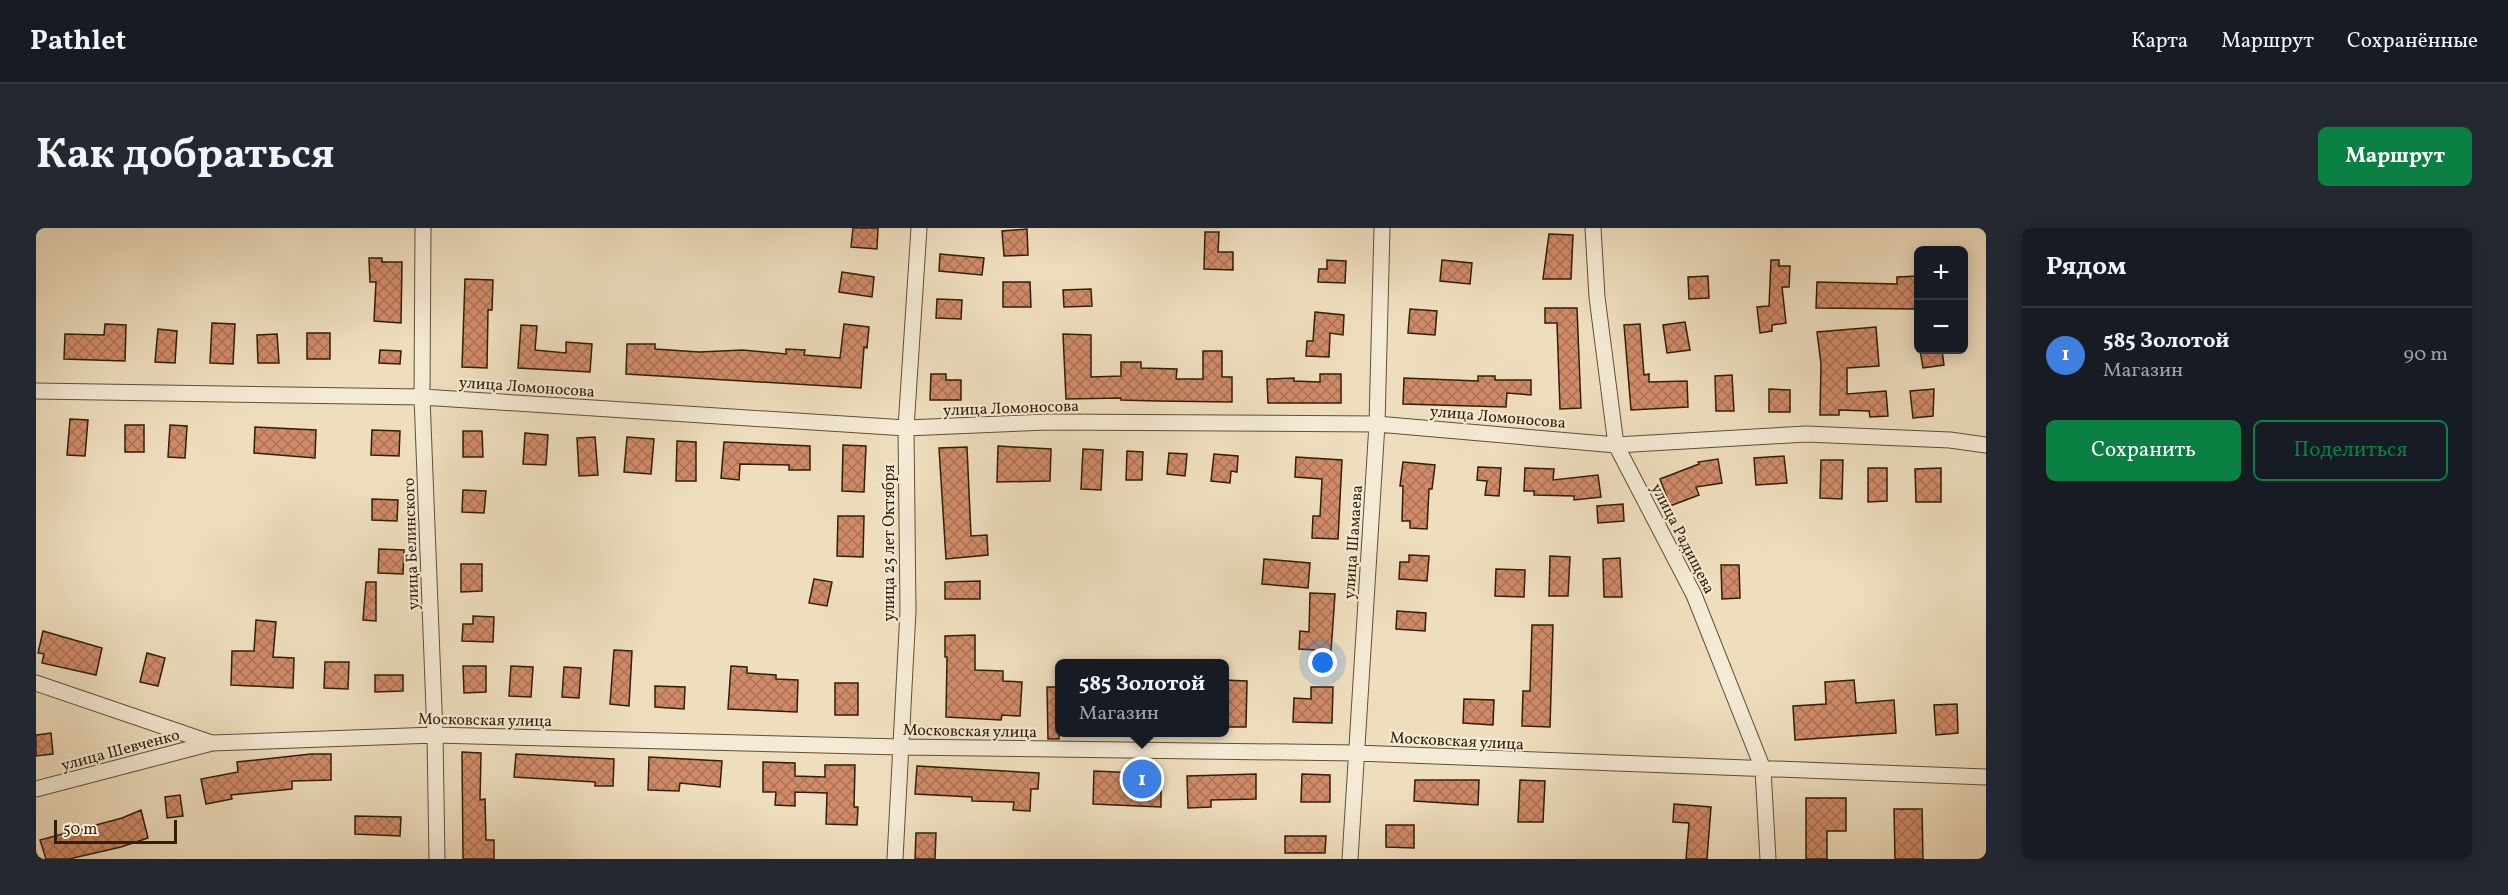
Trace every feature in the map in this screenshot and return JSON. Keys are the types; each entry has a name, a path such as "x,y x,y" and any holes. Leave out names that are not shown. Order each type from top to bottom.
{"street":[{"name":"улица Белинского","path":"423,228 422,397 435,735 437,859"},
{"name":"улица 25 лет Октября","path":"896,859 908,611 906,428 919,228"},
{"name":"улица Шамаева","path":"1350,859 1377,424 1382,228"},
{"name":"улица Радищева","path":"1593,228 1597,297 1616,445 1694,595 1763,770 1768,859"},
{"name":"улица Ломоносова","path":"36,391 422,397 906,428 1048,422 1377,424 1616,445 1806,434 1950,440 1986,445"},
{"name":"Московская улица","path":"36,683 212,743 435,735 901,747 1356,753 1986,777"},
{"name":"улица Шевченко","path":"36,789 212,743"}],"building":[{"path":"853,228 878,228 877,249 851,247"},
{"path":"1027,229 1028,255 1004,256 1002,231"},
{"path":"1205,232 1219,232 1218,252 1233,252 1233,270 1204,269"},
{"path":"1549,234 1573,235 1571,279 1543,279"},
{"path":"940,254 984,258 982,275 939,271"},
{"path":"369,258 382,258 382,262 402,262 401,323 374,321 376,282 370,282"},
{"path":"1327,260 1346,261 1345,283 1318,282 1319,269 1327,269"},
{"path":"1442,260 1472,263 1470,284 1440,281"},
{"path":"1771,260 1779,260 1779,266 1790,266 1789,287 1782,287 1786,323 1772,325 1772,331 1760,333 1757,307 1769,306"},
{"path":"842,272 874,277 872,297 839,292"},
{"path":"1708,276 1709,298 1689,299 1688,277"},
{"path":"1914,276 1914,309 1816,308 1817,282 1897,284 1897,277"},
{"path":"465,279 493,280 492,310 488,310 487,368 462,367"},
{"path":"1003,282 1030,282 1031,307 1003,307"},
{"path":"1091,289 1092,306 1064,307 1063,290"},
{"path":"937,299 962,300 961,319 936,318"},
{"path":"1545,308 1577,308 1581,408 1560,409 1557,323 1545,323"},
{"path":"1410,309 1437,311 1435,335 1408,333"},
{"path":"1315,312 1344,315 1343,335 1330,333 1329,357 1306,356 1307,341 1313,341"},
{"path":"1685,322 1690,350 1667,353 1663,325"},
{"path":"212,323 235,324 233,364 210,363"},
{"path":"105,324 126,325 125,361 64,359 65,334 104,335"},
{"path":"844,324 869,327 867,348 864,347 861,388 626,374 627,344 655,344 655,349 699,352 743,350 786,354 786,349 805,350 804,355 840,358"},
{"path":"1640,324 1644,375 1649,374 1649,382 1687,381 1688,407 1631,410 1624,325"},
{"path":"521,325 537,326 535,350 566,353 566,342 592,344 590,372 518,368"},
{"path":"1876,327 1879,366 1847,368 1847,394 1886,391 1888,416 1870,417 1869,411 1839,410 1839,415 1820,415 1821,364 1817,332"},
{"path":"158,329 177,331 175,363 155,362"},
{"path":"307,333 330,333 330,359 307,359"},
{"path":"277,334 279,363 258,363 257,335"},
{"path":"1063,334 1091,335 1091,377 1121,376 1121,362 1141,362 1141,368 1177,369 1176,379 1203,379 1203,351 1222,351 1222,377 1232,377 1232,402 1121,400 1121,398 1066,399"},
{"path":"380,350 401,351 400,364 379,363"},
{"path":"1921,354 1943,354 1944,365 1923,368"},
{"path":"931,374 946,374 946,380 961,380 961,400 930,400"},
{"path":"1320,374 1341,374 1341,403 1268,403 1267,379 1294,378 1294,381 1320,382"},
{"path":"1732,375 1734,411 1716,411 1715,376"},
{"path":"1478,376 1495,376 1495,380 1531,380 1531,395 1507,393 1506,407 1403,404 1404,378 1478,381"},
{"path":"1769,389 1790,390 1790,412 1769,412"},
{"path":"1934,389 1933,416 1913,418 1910,391"},
{"path":"70,419 88,420 85,456 67,455"},
{"path":"125,425 144,425 144,452 125,452"},
{"path":"170,425 187,426 185,458 168,457"},
{"path":"255,427 316,430 315,458 254,453"},
{"path":"372,430 400,431 399,456 371,455"},
{"path":"463,431 482,431 483,457 463,457"},
{"path":"525,433 548,435 546,465 523,464"},
{"path":"595,437 598,475 579,476 577,438"},
{"path":"627,437 654,439 651,474 624,472"},
{"path":"677,441 696,442 696,481 676,481"},
{"path":"724,442 810,446 810,470 789,470 789,465 740,464 739,480 721,478"},
{"path":"843,445 866,446 864,492 842,491"},
{"path":"998,446 1051,449 1050,481 997,482"},
{"path":"967,447 971,536 987,535 988,555 946,559 939,448"},
{"path":"1083,449 1103,450 1101,490 1081,489"},
{"path":"1127,451 1143,452 1142,480 1126,480"},
{"path":"1169,453 1187,454 1185,476 1167,474"},
{"path":"1214,454 1238,456 1237,472 1231,471 1230,483 1211,481"},
{"path":"1784,456 1787,483 1756,485 1754,458"},
{"path":"1296,457 1342,460 1338,539 1312,538 1313,516 1320,516 1322,479 1295,477"},
{"path":"1718,459 1722,483 1696,487 1699,495 1670,506 1660,479 1699,464 1698,462"},
{"path":"1821,460 1843,460 1842,499 1820,498"},
{"path":"1403,462 1435,465 1432,489 1429,489 1427,529 1410,528 1410,521 1402,521 1403,486 1400,486"},
{"path":"1478,467 1501,468 1499,496 1485,495 1487,481 1477,480"},
{"path":"1525,468 1554,469 1553,480 1598,475 1601,497 1574,500 1574,496 1534,495 1534,491 1524,491"},
{"path":"1868,468 1887,468 1887,501 1868,502"},
{"path":"1941,468 1941,502 1916,502 1915,469"},
{"path":"463,490 486,491 484,513 462,512"},
{"path":"372,499 398,500 397,521 372,520"},
{"path":"1623,504 1624,521 1598,523 1597,506"},
{"path":"838,516 864,516 863,557 837,556"},
{"path":"379,549 404,550 403,574 378,573"},
{"path":"1409,555 1429,556 1427,581 1399,579 1400,562 1409,562"},
{"path":"1550,556 1570,557 1568,596 1549,596"},
{"path":"1620,558 1622,597 1604,597 1603,559"},
{"path":"1264,559 1310,563 1308,588 1262,584"},
{"path":"461,564 482,564 482,591 461,592"},
{"path":"1721,565 1739,565 1740,598 1722,599"},
{"path":"1496,569 1525,570 1524,597 1495,596"},
{"path":"814,579 832,582 827,606 809,603"},
{"path":"980,581 980,599 945,599 945,582"},
{"path":"366,582 376,582 376,621 363,620"},
{"path":"1310,593 1335,594 1331,651 1299,649 1300,631 1309,632"},
{"path":"1397,611 1426,613 1425,631 1396,629"},
{"path":"473,616 494,617 493,642 462,641 463,624 473,624"},
{"path":"256,620 276,622 273,657 294,658 293,688 231,685 232,651 254,651"},
{"path":"1532,625 1553,625 1550,727 1522,726 1523,691 1530,691"},
{"path":"43,631 102,648 96,675 42,663 44,654 38,653"},
{"path":"975,635 975,670 1003,671 1003,681 1022,682 1020,716 1002,715 1001,720 946,717 945,636"},
{"path":"614,650 632,651 629,706 610,704"},
{"path":"147,653 165,658 158,686 140,682"},
{"path":"325,662 349,662 348,689 324,688"},
{"path":"463,666 486,666 486,692 464,693"},
{"path":"511,666 533,667 531,697 509,696"},
{"path":"731,666 747,667 747,673 776,675 776,679 798,680 797,712 728,709"},
{"path":"564,667 581,668 579,698 562,697"},
{"path":"375,675 403,675 403,691 375,692"},
{"path":"1229,680 1247,681 1246,727 1229,727"},
{"path":"1854,680 1856,703 1894,700 1896,733 1795,740 1793,706 1826,704 1825,682"},
{"path":"835,683 858,683 858,715 835,715"},
{"path":"655,686 685,687 684,709 655,707"},
{"path":"1047,687 1055,687 1055,737 1059,739 1048,739"},
{"path":"1311,687 1333,687 1332,723 1293,722 1294,698 1311,699"},
{"path":"1464,699 1494,700 1493,725 1463,723"},
{"path":"1957,704 1958,733 1936,735 1934,705"},
{"path":"51,733 53,754 36,756 36,735"},
{"path":"462,752 481,753 480,800 485,799 486,840 494,840 494,859 463,859"},
{"path":"331,754 331,780 292,781 292,789 231,795 232,799 206,804 201,779 238,772 237,762"},
{"path":"516,754 614,759 613,786 595,786 595,782 514,777"},
{"path":"649,757 722,761 720,787 680,783 679,791 648,790"},
{"path":"763,762 795,763 795,776 825,777 825,765 855,765 854,807 858,807 857,825 826,824 827,793 795,792 795,806 775,805 776,792 763,792"},
{"path":"917,766 1039,773 1038,789 1031,789 1030,811 1013,810 1014,802 972,801 972,797 915,794"},
{"path":"1094,771 1161,774 1161,807 1093,804"},
{"path":"1256,774 1256,799 1211,800 1211,807 1188,808 1187,776"},
{"path":"1302,774 1330,775 1330,802 1301,802"},
{"path":"1415,780 1479,780 1478,805 1414,801"},
{"path":"1520,780 1545,781 1543,822 1518,822"},
{"path":"180,795 183,816 167,818 165,797"},
{"path":"1806,798 1846,798 1846,831 1827,831 1827,859 1806,859"},
{"path":"1674,804 1711,807 1707,859 1686,859 1689,823 1673,822"},
{"path":"1894,809 1922,809 1923,859 1895,859"},
{"path":"141,810 148,838 69,859 46,859 40,840 122,818"},
{"path":"355,816 401,817 400,836 355,834"},
{"path":"1386,825 1414,825 1414,848 1386,847"},
{"path":"916,833 936,833 935,859 915,859"},
{"path":"1285,836 1326,836 1325,853 1285,853"}],"place":[{"name":"585 Золотой","path":"1142,779"}]}
